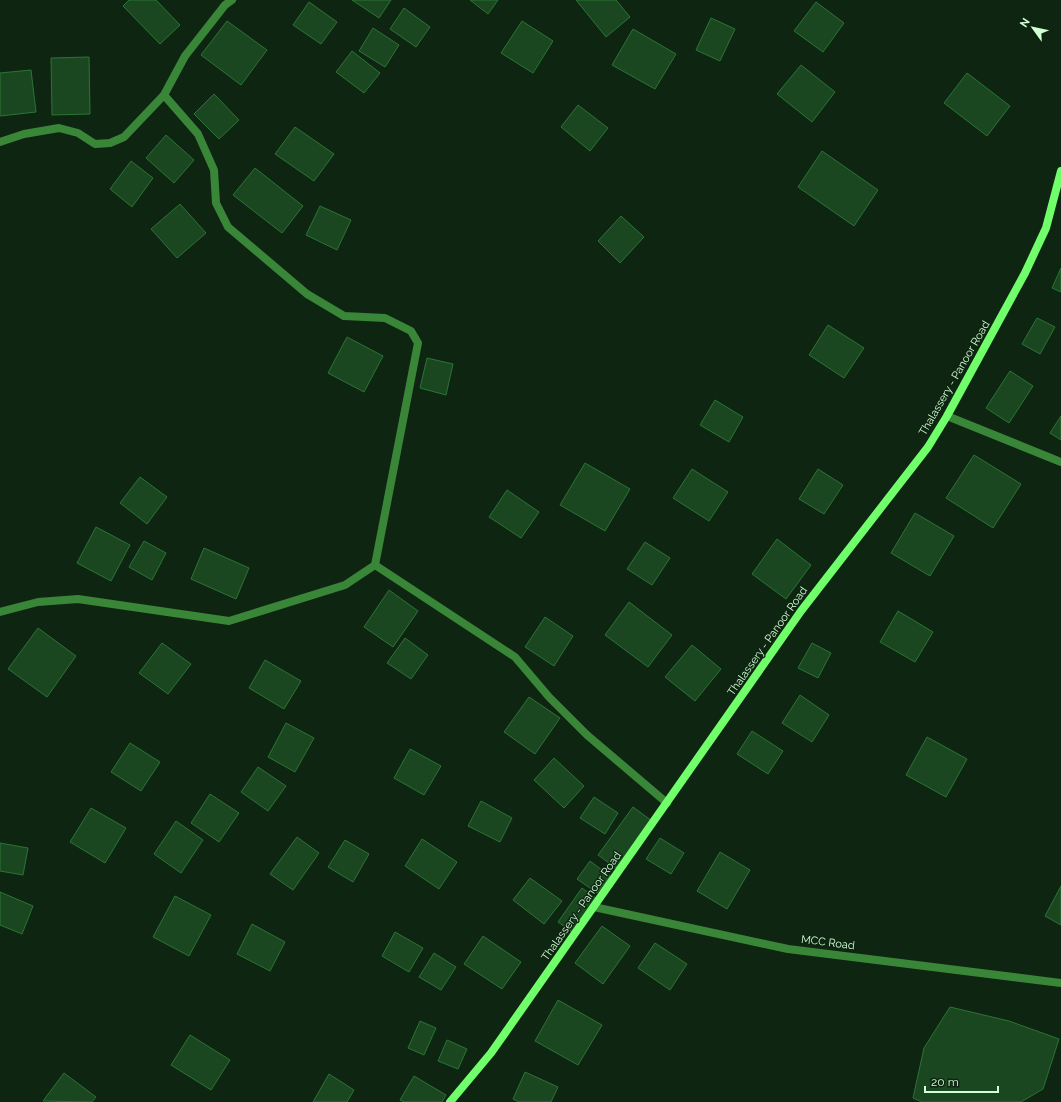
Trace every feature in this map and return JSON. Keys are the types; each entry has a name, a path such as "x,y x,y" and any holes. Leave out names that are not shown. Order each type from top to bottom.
{"main road":[{"name":"Thalassery - Panoor Road","path":"450,1102 491,1053 801,611 928,446 947,416 1025,273 1046,228 1061,171"}],"street":[{"path":"0,142 24,134 59,128 78,132 95,144 110,143 124,136 164,95 185,56 225,5 232,0"},
{"path":"0,612 38,602 78,599 229,621 345,585 375,565 418,344 411,331 385,318 344,316 307,294 228,227 216,203 214,170 198,134 164,95"},
{"path":"947,416 1061,462"},
{"path":"375,565 515,657 550,697 587,735 667,802"},
{"name":"MCC Road","path":"594,907 788,948 1061,983"}],"building":[{"path":"129,0 156,0 180,25 160,44 123,6"},
{"path":"352,0 391,0 379,18"},
{"path":"470,0 498,0 488,14"},
{"path":"576,0 616,0 630,17 606,37"},
{"path":"309,2 337,22 321,44 293,25"},
{"path":"816,2 844,23 823,52 794,31"},
{"path":"404,8 430,27 416,47 390,29"},
{"path":"711,18 735,29 720,61 696,50"},
{"path":"227,21 267,50 241,85 201,55"},
{"path":"522,21 553,41 533,73 501,53"},
{"path":"373,28 399,45 385,67 359,51"},
{"path":"633,29 676,54 655,89 612,65"},
{"path":"352,51 380,73 364,93 336,72"},
{"path":"89,57 90,114 52,115 51,58"},
{"path":"801,65 835,92 812,122 777,94"},
{"path":"31,70 36,112 0,116 0,73"},
{"path":"967,73 1010,106 987,136 944,103"},
{"path":"214,94 239,120 219,139 194,114"},
{"path":"578,105 608,128 590,151 561,127"},
{"path":"295,127 334,154 314,181 275,154"},
{"path":"166,135 194,160 174,183 146,158"},
{"path":"822,151 878,190 854,226 798,187"},
{"path":"131,161 153,178 132,207 110,189"},
{"path":"255,168 303,206 282,233 233,195"},
{"path":"180,204 206,233 177,258 151,229"},
{"path":"320,206 351,220 337,250 306,235"},
{"path":"621,216 644,237 620,263 598,241"},
{"path":"1061,268 1061,292 1052,288"},
{"path":"1037,318 1055,327 1040,354 1022,344"},
{"path":"828,325 864,348 844,378 809,355"},
{"path":"347,337 383,356 364,392 328,373"},
{"path":"427,358 453,364 446,395 420,388"},
{"path":"1010,371 1033,386 1009,423 986,408"},
{"path":"715,400 743,417 729,442 700,425"},
{"path":"1061,416 1061,440 1050,433"},
{"path":"974,455 1021,484 993,528 946,498"},
{"path":"585,463 630,489 605,531 560,505"},
{"path":"692,469 728,492 709,521 673,498"},
{"path":"818,469 843,485 824,514 799,499"},
{"path":"140,477 167,497 147,524 120,503"},
{"path":"507,490 539,512 521,538 489,517"},
{"path":"915,513 954,536 930,576 891,553"},
{"path":"96,527 130,545 111,581 77,563"},
{"path":"777,539 811,565 786,599 752,574"},
{"path":"144,541 166,553 152,580 129,567"},
{"path":"645,542 670,558 652,585 627,569"},
{"path":"204,548 249,568 236,599 191,579"},
{"path":"389,590 418,611 393,647 364,627"},
{"path":"629,602 672,635 648,667 605,635"},
{"path":"898,611 933,632 915,662 880,642"},
{"path":"545,617 573,636 554,666 525,647"},
{"path":"38,628 76,656 47,697 8,669"},
{"path":"405,638 428,655 411,679 387,663"},
{"path":"162,643 191,664 168,694 139,673"},
{"path":"812,643 831,653 818,678 798,668"},
{"path":"692,645 721,669 695,701 665,677"},
{"path":"265,660 301,681 284,709 249,688"},
{"path":"800,695 829,715 812,742 782,723"},
{"path":"529,697 560,718 535,754 504,732"},
{"path":"286,723 314,738 295,772 268,757"},
{"path":"752,731 783,751 768,774 737,754"},
{"path":"927,737 967,759 946,797 906,775"},
{"path":"130,743 160,762 141,791 111,772"},
{"path":"410,749 441,766 424,795 394,778"},
{"path":"554,758 584,786 564,808 534,780"},
{"path":"258,767 286,786 268,811 241,792"},
{"path":"210,794 239,813 219,842 191,823"},
{"path":"594,797 618,813 605,834 580,818"},
{"path":"481,801 512,818 500,842 468,826"},
{"path":"633,807 652,821 616,868 598,855"},
{"path":"91,808 126,828 105,863 70,842"},
{"path":"176,821 203,840 181,873 154,854"},
{"path":"297,837 319,853 293,890 270,874"},
{"path":"660,838 684,853 671,874 646,859"},
{"path":"422,839 457,862 439,889 405,866"},
{"path":"345,840 369,854 353,882 328,867"},
{"path":"0,843 28,848 23,875 0,871"},
{"path":"720,852 750,870 727,909 697,891"},
{"path":"590,861 610,876 597,893 577,879"},
{"path":"530,878 562,901 544,924 513,900"},
{"path":"1061,886 1061,925 1045,916"},
{"path":"582,888 597,899 572,932 558,922"},
{"path":"0,892 33,906 22,934 0,925"},
{"path":"175,896 211,915 189,956 153,937"},
{"path":"252,924 285,942 270,971 237,954"},
{"path":"602,926 630,946 603,984 575,963"},
{"path":"395,932 423,948 409,972 382,956"},
{"path":"483,936 521,962 502,989 464,964"},
{"path":"655,943 687,964 670,990 638,968"},
{"path":"434,953 456,967 441,990 419,977"},
{"path":"558,1000 602,1025 578,1065 535,1041"},
{"path":"950,1007 1009,1021 1059,1039 1043,1089 1021,1102 922,1102 913,1098 924,1048"},
{"path":"420,1021 436,1028 424,1055 408,1048"},
{"path":"190,1035 230,1060 211,1090 171,1065"},
{"path":"447,1040 467,1049 458,1069 438,1061"},
{"path":"525,1072 558,1087 551,1102 519,1102 513,1099"},
{"path":"64,1073 96,1097 92,1102 43,1101"},
{"path":"329,1074 354,1090 347,1102 313,1102"},
{"path":"414,1076 446,1095 442,1102 404,1102 400,1100"}]}
